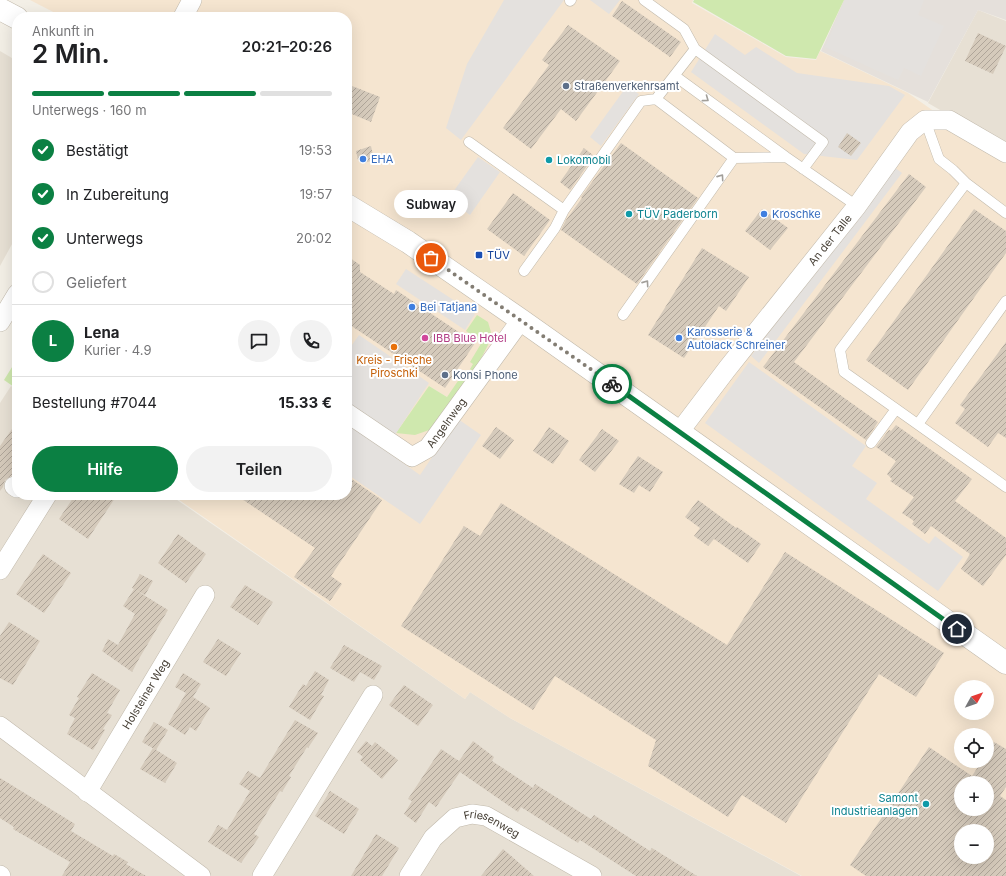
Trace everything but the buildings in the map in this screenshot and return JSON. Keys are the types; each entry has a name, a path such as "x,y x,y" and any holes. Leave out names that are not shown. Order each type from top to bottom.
{"street":[{"path":"186,12 192,0"},
{"path":"0,9 12,15"},
{"path":"926,120 950,120 1006,153"},
{"name":"An der Talle","path":"680,431 727,369 857,206 910,132 926,120"},
{"path":"352,208 408,242 521,320 1006,663"},
{"path":"0,322 12,302"},
{"name":"Angelnweg","path":"352,416 412,457 428,448 521,320"},
{"path":"0,570 27,500"},
{"name":"Holsteiner Weg","path":"87,792 205,596"},
{"path":"262,876 373,695"},
{"path":"0,726 201,876"},
{"name":"Friesenweg","path":"409,876 432,838 455,818 472,814 486,816 592,876"}],"lane":[{"path":"644,0 684,29 695,49 823,142 803,169"},
{"path":"656,99 664,86 675,76 695,49"},
{"path":"675,76 786,157 857,206"},
{"path":"524,271 554,228 564,210 641,101 656,99 734,158 786,157"},
{"path":"926,120 939,159 966,183 1006,213"},
{"path":"469,142 564,210"},
{"path":"623,315 734,158"},
{"path":"966,183 840,350 844,372 1006,487"},
{"path":"918,424 1006,301"},
{"path":"871,443 896,409"}],"shaded area":[{"path":"30,0 693,0 692,3 786,57 816,60 820,51 908,93 1006,162 1006,876 802,876 510,718 470,692 465,699 179,500 352,500 352,12 53,12","holes":["429,386 447,397 415,435"]},
{"path":"504,0 564,0 461,140 446,128 467,64"},
{"path":"590,0 620,0 609,14"},
{"path":"844,0 1006,0 1006,20 978,10 928,102 821,51"},
{"path":"845,0 924,0 918,15 944,26 921,76 904,68 898,80 825,47"},
{"path":"978,10 1006,21 1006,148 928,103"},
{"path":"715,34 745,55 756,47 797,73 889,86 905,95 857,160 804,154 691,72"},
{"path":"0,51 12,58 12,244 0,266"},
{"path":"627,86 639,94 601,146 590,137"},
{"path":"478,157 500,172 470,215 448,199"},
{"path":"894,167 902,173 759,363 751,356"},
{"path":"406,269 475,314 465,330 396,284"},
{"path":"359,335 429,383 385,450 420,475 458,419 481,435 420,524 352,477 352,345"},
{"path":"749,362 866,446 852,466 877,483 866,499 929,544 935,536 963,557 938,591 705,423"},
{"path":"11,386 12,387 12,500 177,500 465,699 470,692 510,718 801,876 0,876 0,403"}],"green space":[{"path":"694,0 844,0 816,59 786,56 693,2"},
{"path":"477,315 488,322 491,332 488,345 474,372 470,369 473,364 470,362 482,342 466,331"},
{"path":"12,367 12,386 4,380"},
{"path":"467,373 471,376 432,429 415,435 396,433 429,386 447,397 460,378 462,379"}],"way so far":[{"path":"431,258 612,384"}],"place":[{"name":"Straßenverkehrsamt","path":"566,86"},
{"name":"EHA","path":"363,159"},
{"name":"Lokomobil","path":"549,160"},
{"name":"TÜV Paderborn","path":"629,214"},
{"name":"Kroschke","path":"764,214"},
{"name":"TÜV","path":"479,255"},
{"name":"Subway","path":"431,258"},
{"name":"Bei Tatjana","path":"412,307"},
{"name":"IBB Blue Hotel","path":"425,338"},
{"name":"Karosserie & Autolack Schreiner","path":"679,338"},
{"name":"Kreis - Frische Piroschki","path":"394,347"},
{"name":"Konsi Phone","path":"445,375"},
{"name":"Samont Industrieanlagen","path":"926,804"}],"route":[{"path":"612,384 957,629"}]}
